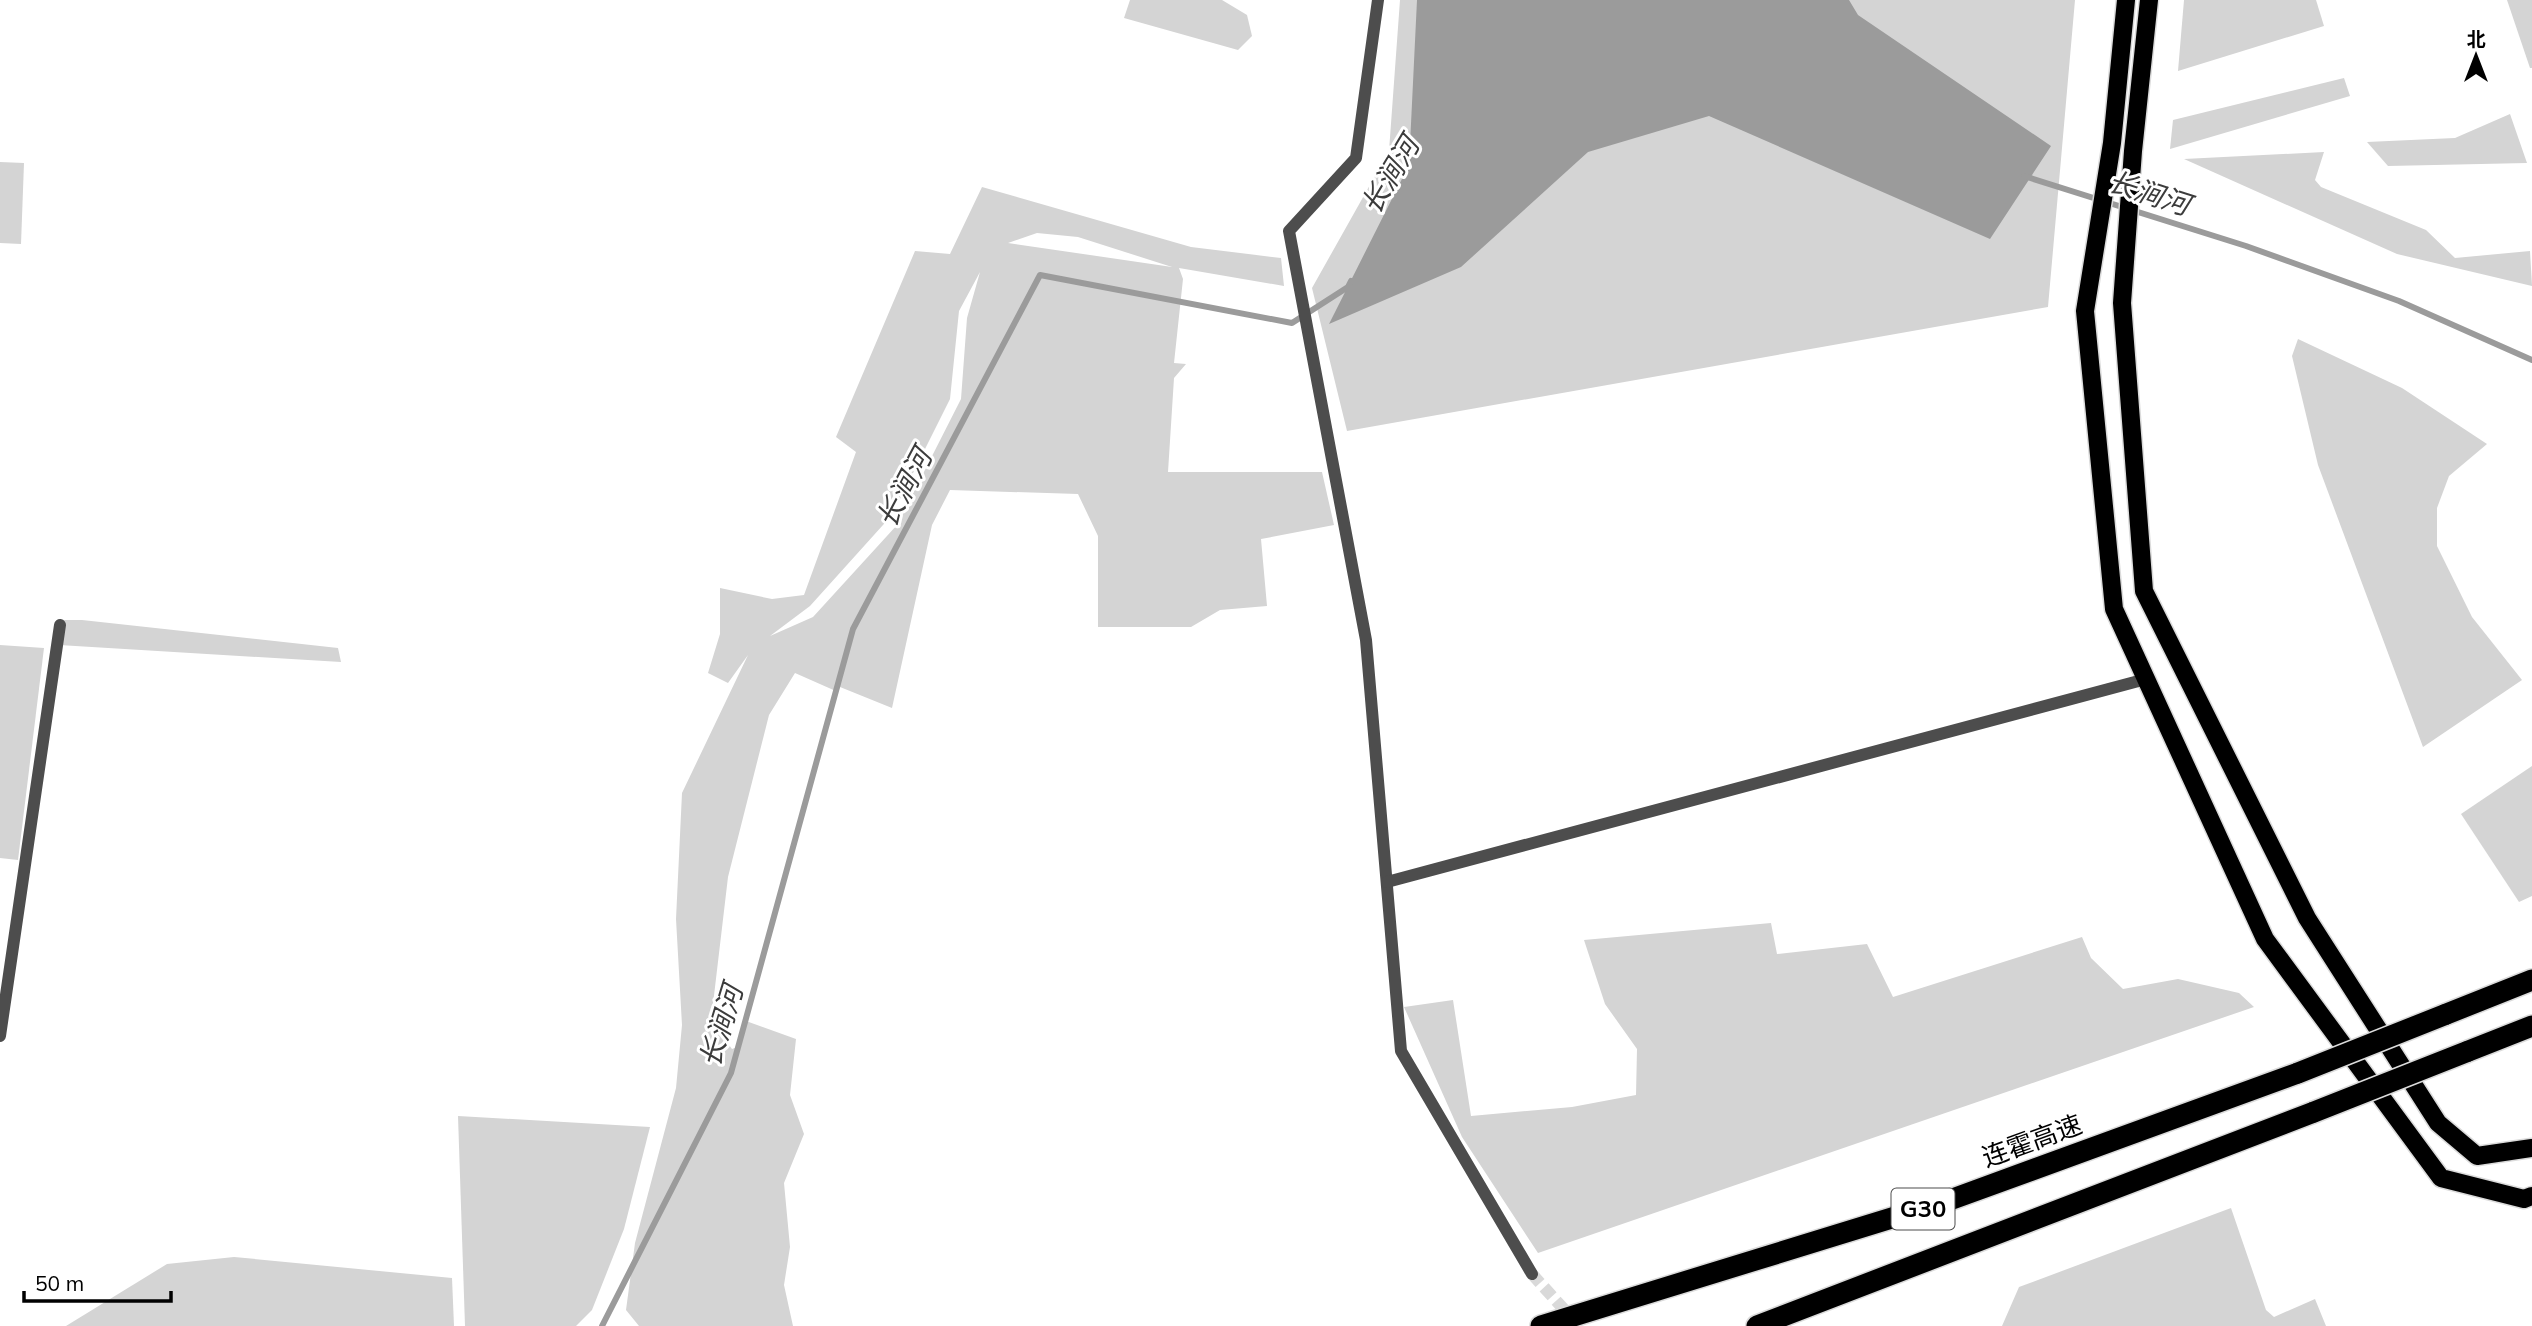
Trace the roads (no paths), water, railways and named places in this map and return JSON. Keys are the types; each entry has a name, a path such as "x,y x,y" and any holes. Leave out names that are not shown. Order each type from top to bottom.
{"highway":[{"name":"连霍高速","path":"1541,1326 1947,1201 2298,1073 2532,980"},
{"name":"G30","path":"1757,1326 2532,1026"}],"main road":[{"path":"2126,0 2112,143 2085,311 2115,609 2265,939 2441,1178 2524,1199 2532,1196"},
{"path":"2149,0 2133,151 2122,303 2144,591 2307,918 2438,1123 2477,1156 2532,1148"}],"street":[{"path":"1378,0 1356,158 1289,231 1366,640 1401,1051 1532,1274"},
{"path":"0,1036 60,625"},
{"path":"1387,882 2146,679"}],"waterway":[{"name":"长涧河","path":"2024,176 2246,246 2399,301 2532,360"},
{"name":"长涧河","path":"602,1326 731,1073 853,629 1040,275 1292,323 1348,287 1351,281"}],"tunnel":[{"path":"1532,1274 1579,1326"}]}
